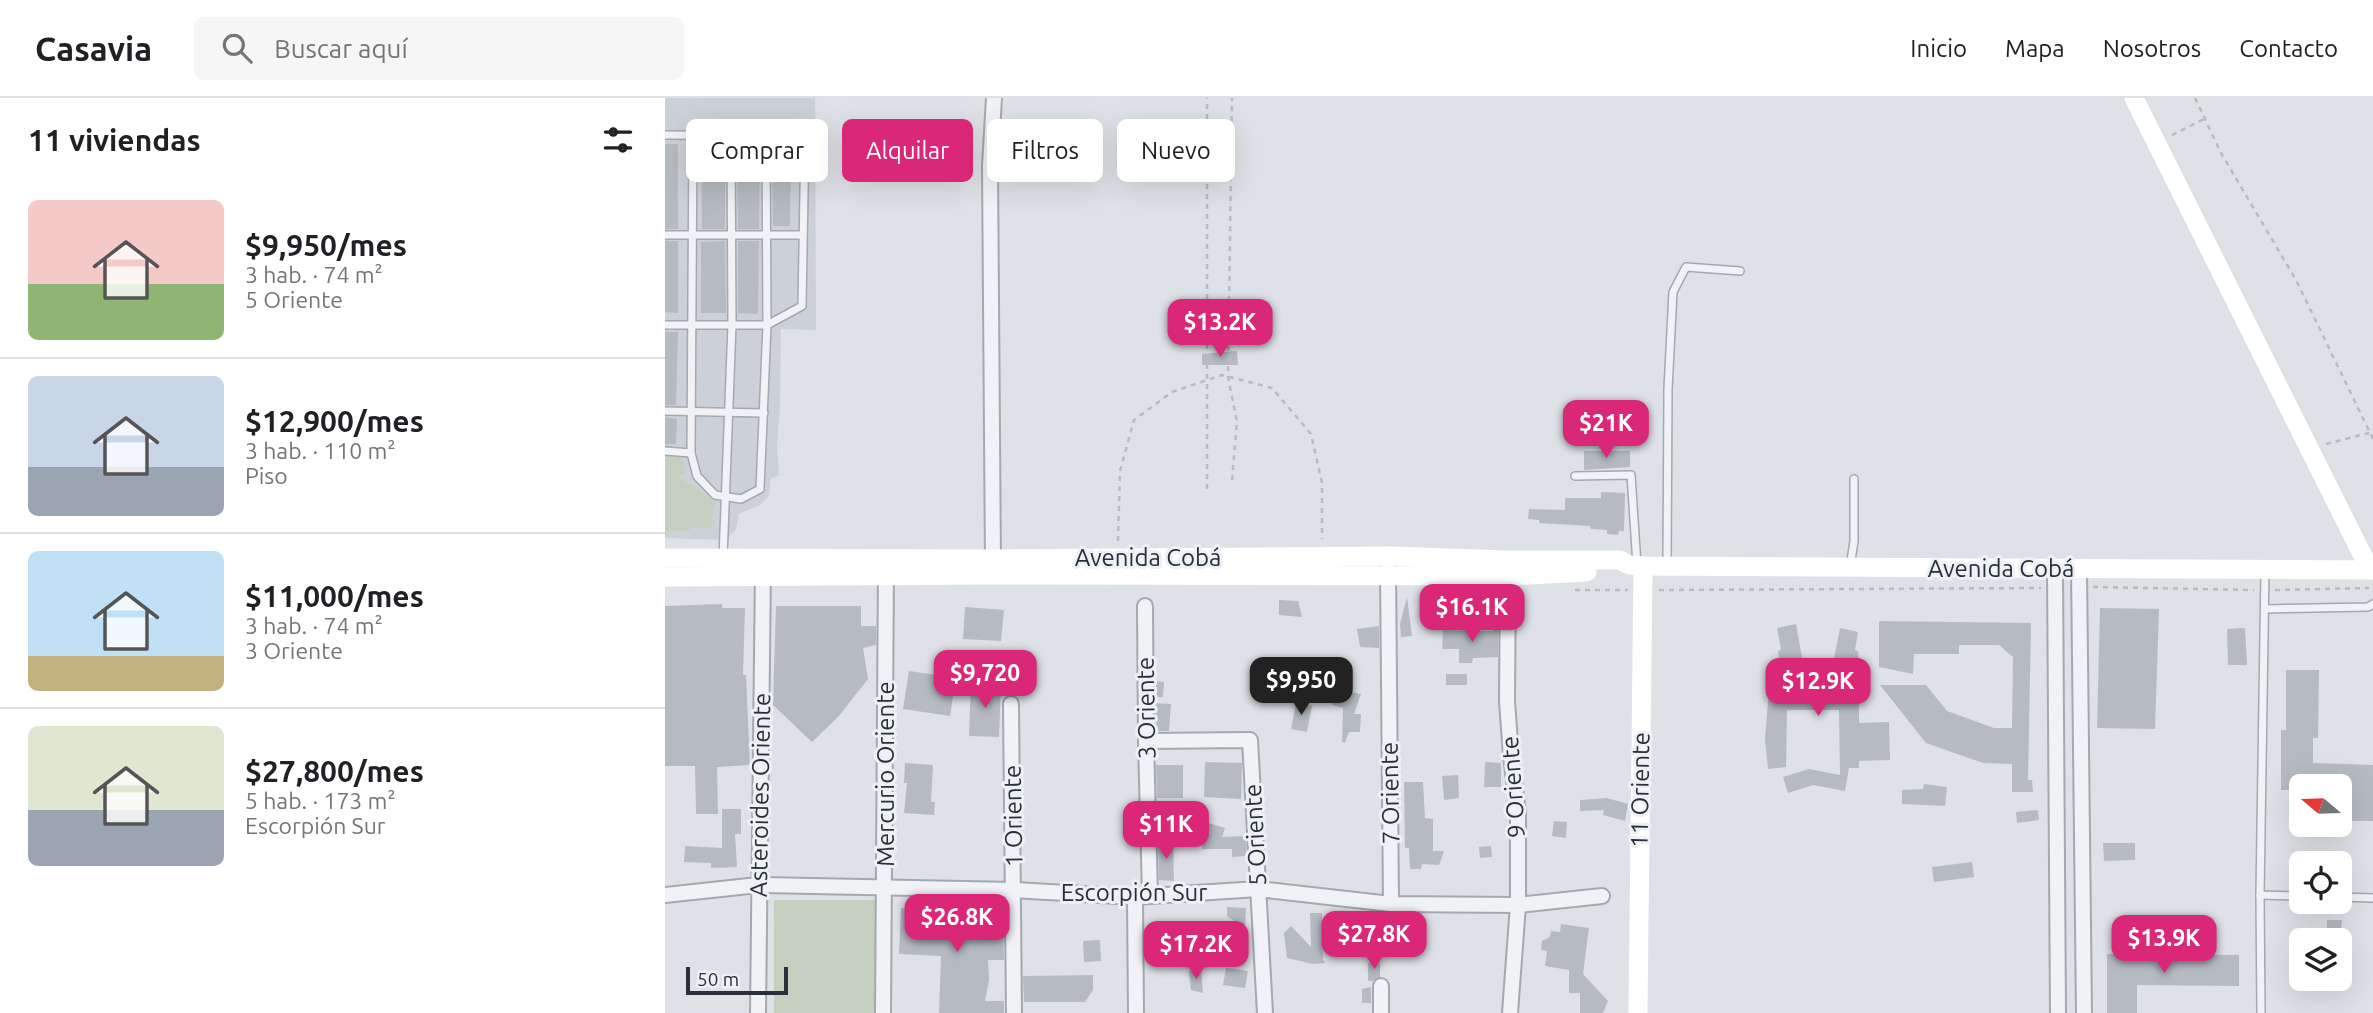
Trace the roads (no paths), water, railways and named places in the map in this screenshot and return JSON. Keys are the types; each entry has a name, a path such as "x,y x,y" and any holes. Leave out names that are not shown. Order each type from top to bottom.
{"main road":[{"path":"2134,98 2372,573"},
{"name":"Avenida Cobá","path":"993,567 1118,558 1322,556 1389,565"},
{"name":"Avenida Cobá","path":"665,558 723,567 763,568 1389,565 1508,568 1620,559 1636,566 2339,570 2372,573"},
{"name":"11 Oriente","path":"1636,566 1637,1013"},
{"name":"Avenida Cobá","path":"665,577 723,567"}],"street":[{"path":"993,567 990,166 994,98"},
{"name":"7 Oriente","path":"1389,565 1391,904"},
{"name":"Mercurio Oriente","path":"883,1013 886,567"},
{"name":"Asteroides Oriente","path":"758,1013 763,568"},
{"name":"9 Oriente","path":"1508,568 1507,701 1518,812 1518,905 1510,1013"},
{"path":"2055,569 2058,1009 2084,1008 2079,569"},
{"name":"3 Oriente","path":"1145,606 1150,895"},
{"name":"1 Oriente","path":"1011,704 1014,1013"},
{"name":"5 Oriente","path":"1146,741 1250,740 1265,1013"},
{"name":"Escorpión Sur","path":"665,895 758,885 1014,890 1135,897 1258,889 1391,904 1518,905 1602,896"},
{"path":"1135,897 1136,1013"},
{"path":"1381,986 1381,1013"}],"lane":[{"path":"665,135 686,135"},
{"path":"693,182 691,453 697,475 715,495 741,499 760,489 767,325 767,182"},
{"path":"723,567 730,412 731,182"},
{"path":"665,325 767,325 802,306 804,182"},
{"path":"665,235 803,235"},
{"path":"1667,566 1668,402 1673,292 1686,267 1740,271"},
{"path":"665,411 764,413"},
{"path":"665,451 691,453"},
{"path":"1575,476 1631,475 1636,566"},
{"path":"1849,568 1854,541 1854,479"},
{"path":"2261,1013 2265,570"},
{"path":"2265,610 2368,607 2373,604"},
{"path":"2260,895 2289,896"},
{"path":"2352,897 2373,898"}]}
